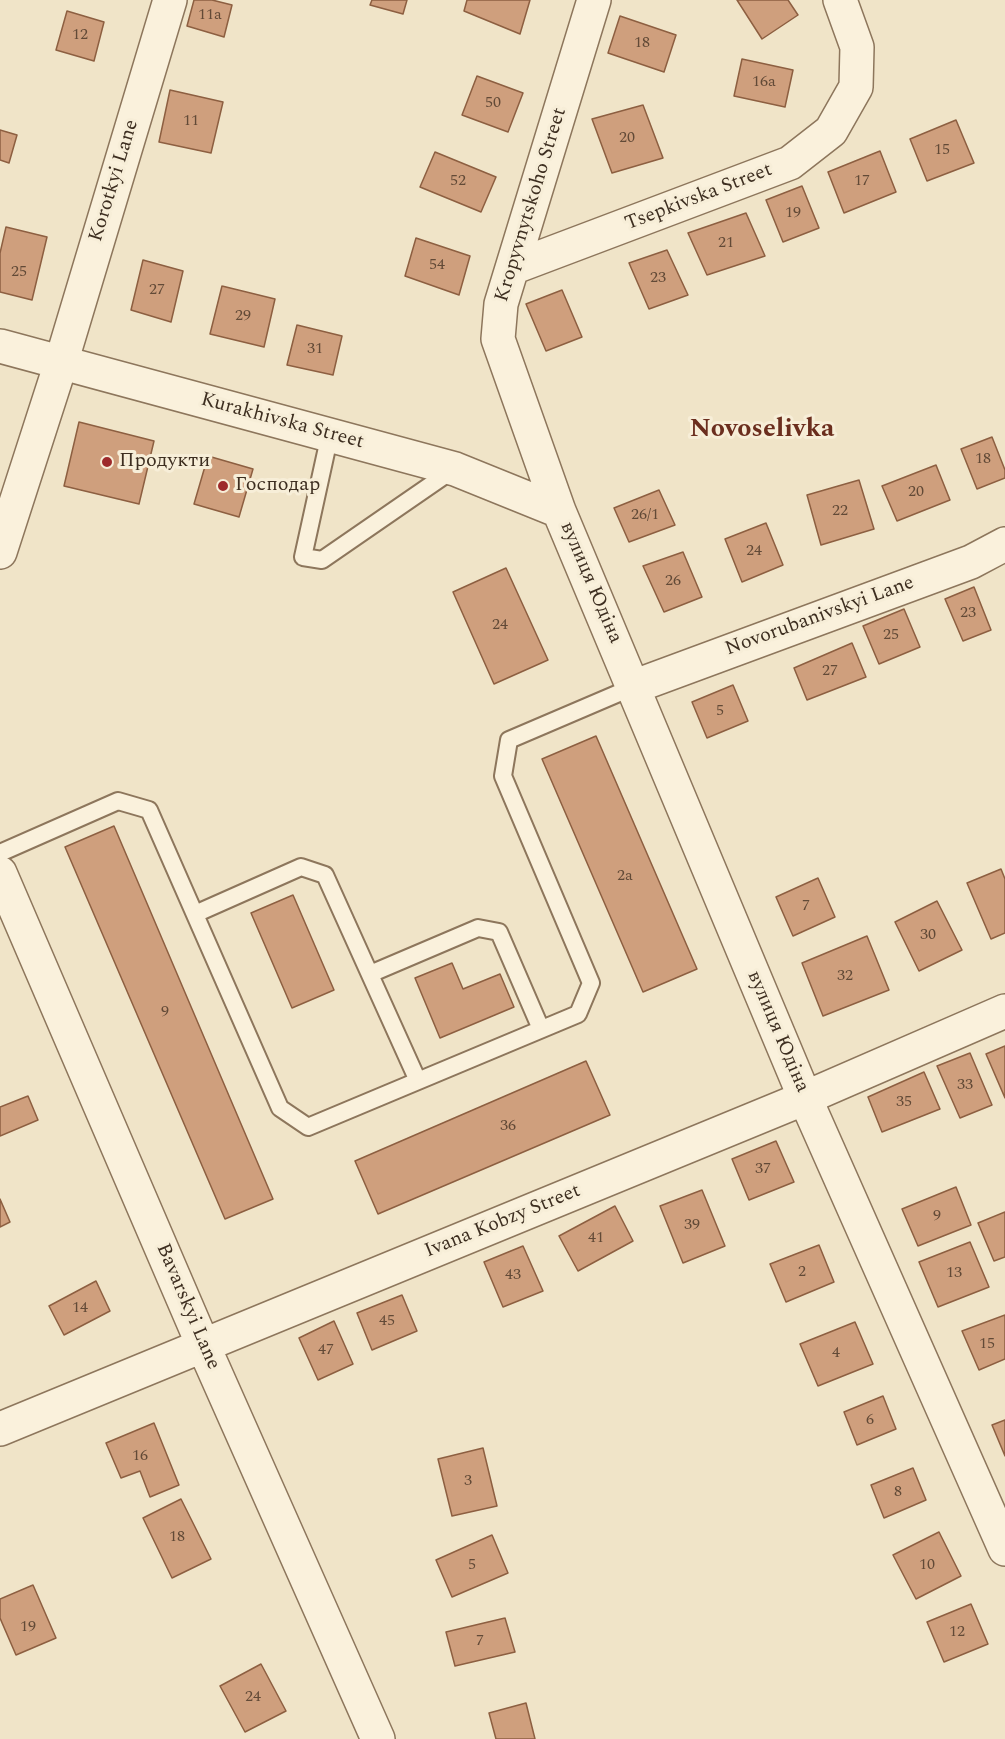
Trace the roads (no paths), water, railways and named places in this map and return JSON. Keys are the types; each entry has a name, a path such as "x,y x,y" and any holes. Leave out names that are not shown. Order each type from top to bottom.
{"street":[{"name":"Korotkyi Lane","path":"61,363 170,0"},
{"name":"Kropyvnytskoho Street","path":"560,511 498,339 501,304 594,0"},
{"name":"Tsepkivska Street","path":"512,268 790,163 831,131 856,87 857,47 840,0"},
{"name":"Kurakhivska Street","path":"0,346 455,469 560,511"},
{"path":"0,552 9,495 61,363"},
{"name":"вулиця Юдіна","path":"560,511 805,1098 1005,1549"},
{"name":"Novorubanivskyi Lane","path":"633,687 971,561 1005,544"},
{"name":"Bavarskyi Lane","path":"0,873 203,1345 378,1739"},
{"name":"Ivana Kobzy Street","path":"0,1429 805,1098 1005,1011"}],"lane":[{"path":"330,434 303,557 322,560 455,469"},
{"path":"0,853 118,801 149,810 280,1108 308,1127 578,1014 591,983 503,776 509,740 633,687"},
{"path":"195,914 301,867 326,875 418,1081"},
{"path":"370,974 478,928 499,932 541,1029"}],"place":[{"name":"Продукти","path":"107,462"},
{"name":"Господар","path":"223,486"}],"district":[{"name":"Novoselivka","path":"762,431"}]}
